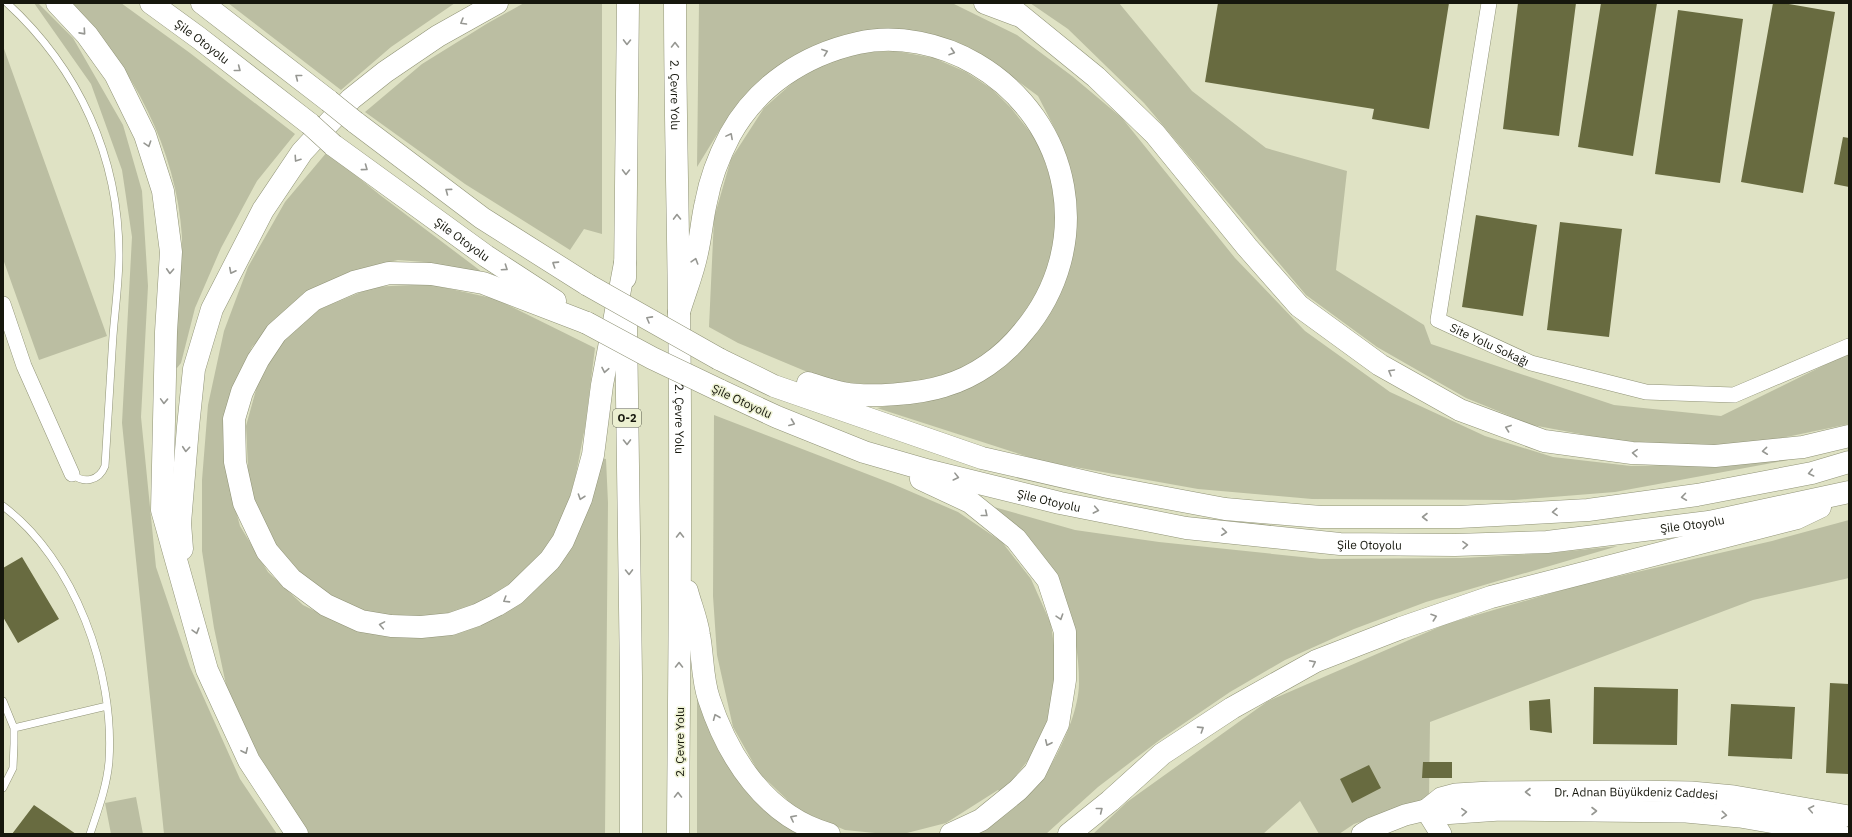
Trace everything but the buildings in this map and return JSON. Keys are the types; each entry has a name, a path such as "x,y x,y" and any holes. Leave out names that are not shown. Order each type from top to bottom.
{"highway":[{"path":"57,3 87,35 115,74 145,135 163,191 171,252 166,340 162,510 207,670 249,761 297,834"},
{"name":"Şile Otoyolu","path":"152,3 310,124 333,145 486,256 587,323 652,358 719,390 777,417 864,452 930,471 1060,503 1179,527 1340,544 1455,545 1548,542 1709,522 1848,492"},
{"path":"202,3 355,122 482,218 588,285 774,386 982,458 1108,487 1225,509 1322,517 1459,517 1588,510 1697,495 1812,473 1849,462"},
{"path":"185,594 180,523 194,369 212,309 263,210 302,152 352,99 385,72 438,36 497,3"},
{"name":"O-2","path":"628,3 625,263 631,677 631,834"},
{"name":"2. Çevre Yolu","path":"674,3 674,116 679,312 680,568 678,834"},
{"path":"985,3 1012,9 1096,77 1154,134 1247,247 1299,306 1380,365 1460,410 1544,441 1632,453 1715,456 1803,447 1849,436"},
{"path":"679,312 697,254 706,200 721,155 731,134 745,112 762,93 781,76 800,63 823,52 869,40 893,40 918,44 959,54 983,68 1007,86 1022,101 1046,136 1061,175 1066,209 1066,234 1064,250 1054,283 1046,300 1033,321 1001,355 968,376 945,386 925,391 884,394 845,393 720,358"},
{"path":"587,323 483,283 431,274 389,273 354,282 313,300 276,333 242,392 234,419 235,462 244,503 267,551 291,579 326,605 361,621 376,624 421,627 451,624 490,608 515,594 535,576 559,547 581,499 593,455 602,386 625,263"},
{"path":"864,452 970,502 1016,539 1048,580 1065,632 1065,680 1058,724 1035,772 1018,790 981,820 951,834"},
{"path":"1069,834 1110,801 1162,754 1232,708 1316,661 1401,628 1491,597 1797,518 1848,492"},
{"path":"680,568 699,634 708,697 727,746 750,782 788,816 829,834"}],"street":[{"name":"Site Yolu Sokağı","path":"1489,3 1438,320 1531,363 1646,392 1734,395 1849,346"},
{"path":"3,304 24,366 72,474"},
{"name":"Dr. Adnan Büyükdeniz Caddesi","path":"1374,832 1405,815 1426,810 1441,798 1456,794 1490,792 1691,792 1734,796 1849,816"},
{"path":"1422,834 1426,810"},
{"path":"1426,810 1441,834"},
{"name":"Dr. Adnan Büyükdeniz Caddesi","path":"1426,810 1442,814 1500,810 1686,812 1740,816 1840,834"}],"lane":[{"path":"7,3 24,18 54,53 79,93 98,137 111,183 116,208 118,232 118,278 105,466 100,474 92,480 81,480 72,474"},
{"path":"3,506 20,519 59,567 88,623 98,657 107,706 109,760 106,782 90,834"},
{"path":"3,701 14,728 13,768 3,788"},
{"path":"14,728 107,706"}],"green space":[{"path":"34,3 38,3 73,38 123,125 142,191 148,286 141,417 156,567 190,667 240,779 277,834 164,834 122,423 132,237 122,170 91,84"},
{"path":"71,3 121,3 190,53 295,134 257,181 221,248 195,308 181,363 177,368 172,365 181,268 182,237 178,205 171,172 161,141 148,111 132,81 93,27"},
{"path":"228,3 455,3 391,47 341,90"},
{"path":"524,3 602,3 602,234 584,229 570,250 465,184 365,112 422,64 488,23"},
{"path":"699,3 952,3 1017,35 1072,76 1122,118 1235,258 1305,331 1390,392 1485,436 1553,457 1631,466 1716,464 1805,457 1615,492 1514,500 1312,499 1198,489 1041,461 877,408 952,393 1005,365 1045,320 1073,250 1076,199 1057,133 1038,96 992,62 884,31 750,91 724,123 697,167"},
{"path":"1030,3 1119,3 1192,91 1266,148 1347,171 1336,270 1424,325 1431,344 1614,405 1721,416 1849,353 1849,424 1738,447 1645,446 1532,425 1466,398 1377,347 1306,295 1144,103 1068,29"},
{"path":"3,46 107,336 39,360 3,259"},
{"path":"896,51 934,58 966,72 992,89 1011,108 1038,142 1054,190 1058,231 1045,280 1026,318 995,350 949,374 892,386 829,381 738,343 709,327 714,218 731,159 764,108 806,71 852,53"},
{"path":"327,152 380,195 486,275 424,262 398,260 367,267 331,282 288,310 252,347 231,390 225,436 228,481 240,526 268,572 303,605 339,623 377,635 424,636 508,610 602,458 606,459 608,503 605,834 309,834 248,738 229,699 214,628 202,551 202,480 208,405 224,331 248,267 285,202"},
{"path":"428,284 496,299 595,348 585,427 576,474 565,516 546,550 523,574 493,596 456,614 420,617 374,615 324,596 286,562 260,525 249,488 246,426 257,386 280,343 318,310 373,287"},
{"path":"714,415 893,484 958,512 1002,542 1031,579 1051,624 1056,660 1056,702 1045,732 1030,758 1002,793 998,790 946,823 903,834 885,834 845,830 798,810 759,773 733,727 717,655 713,596"},
{"path":"994,507 1075,530 1159,542 1321,559 1462,558 1551,553 1618,546 1426,602 1354,629 1285,660 1230,692 1161,739 1098,787 1046,834 979,834 1027,796 1049,768 1070,725 1078,696 1079,683 1077,652 1068,610 1052,571 1034,544"},
{"path":"1849,520 1849,578 1753,600 1430,722 1429,799 1354,824 1339,834 1319,834 1300,801 1263,834 1093,834 1127,802 1268,701 1446,624 1576,586 1772,541"},
{"path":"697,694 804,834 697,834"},
{"path":"136,797 143,834 111,834 105,803"}]}
